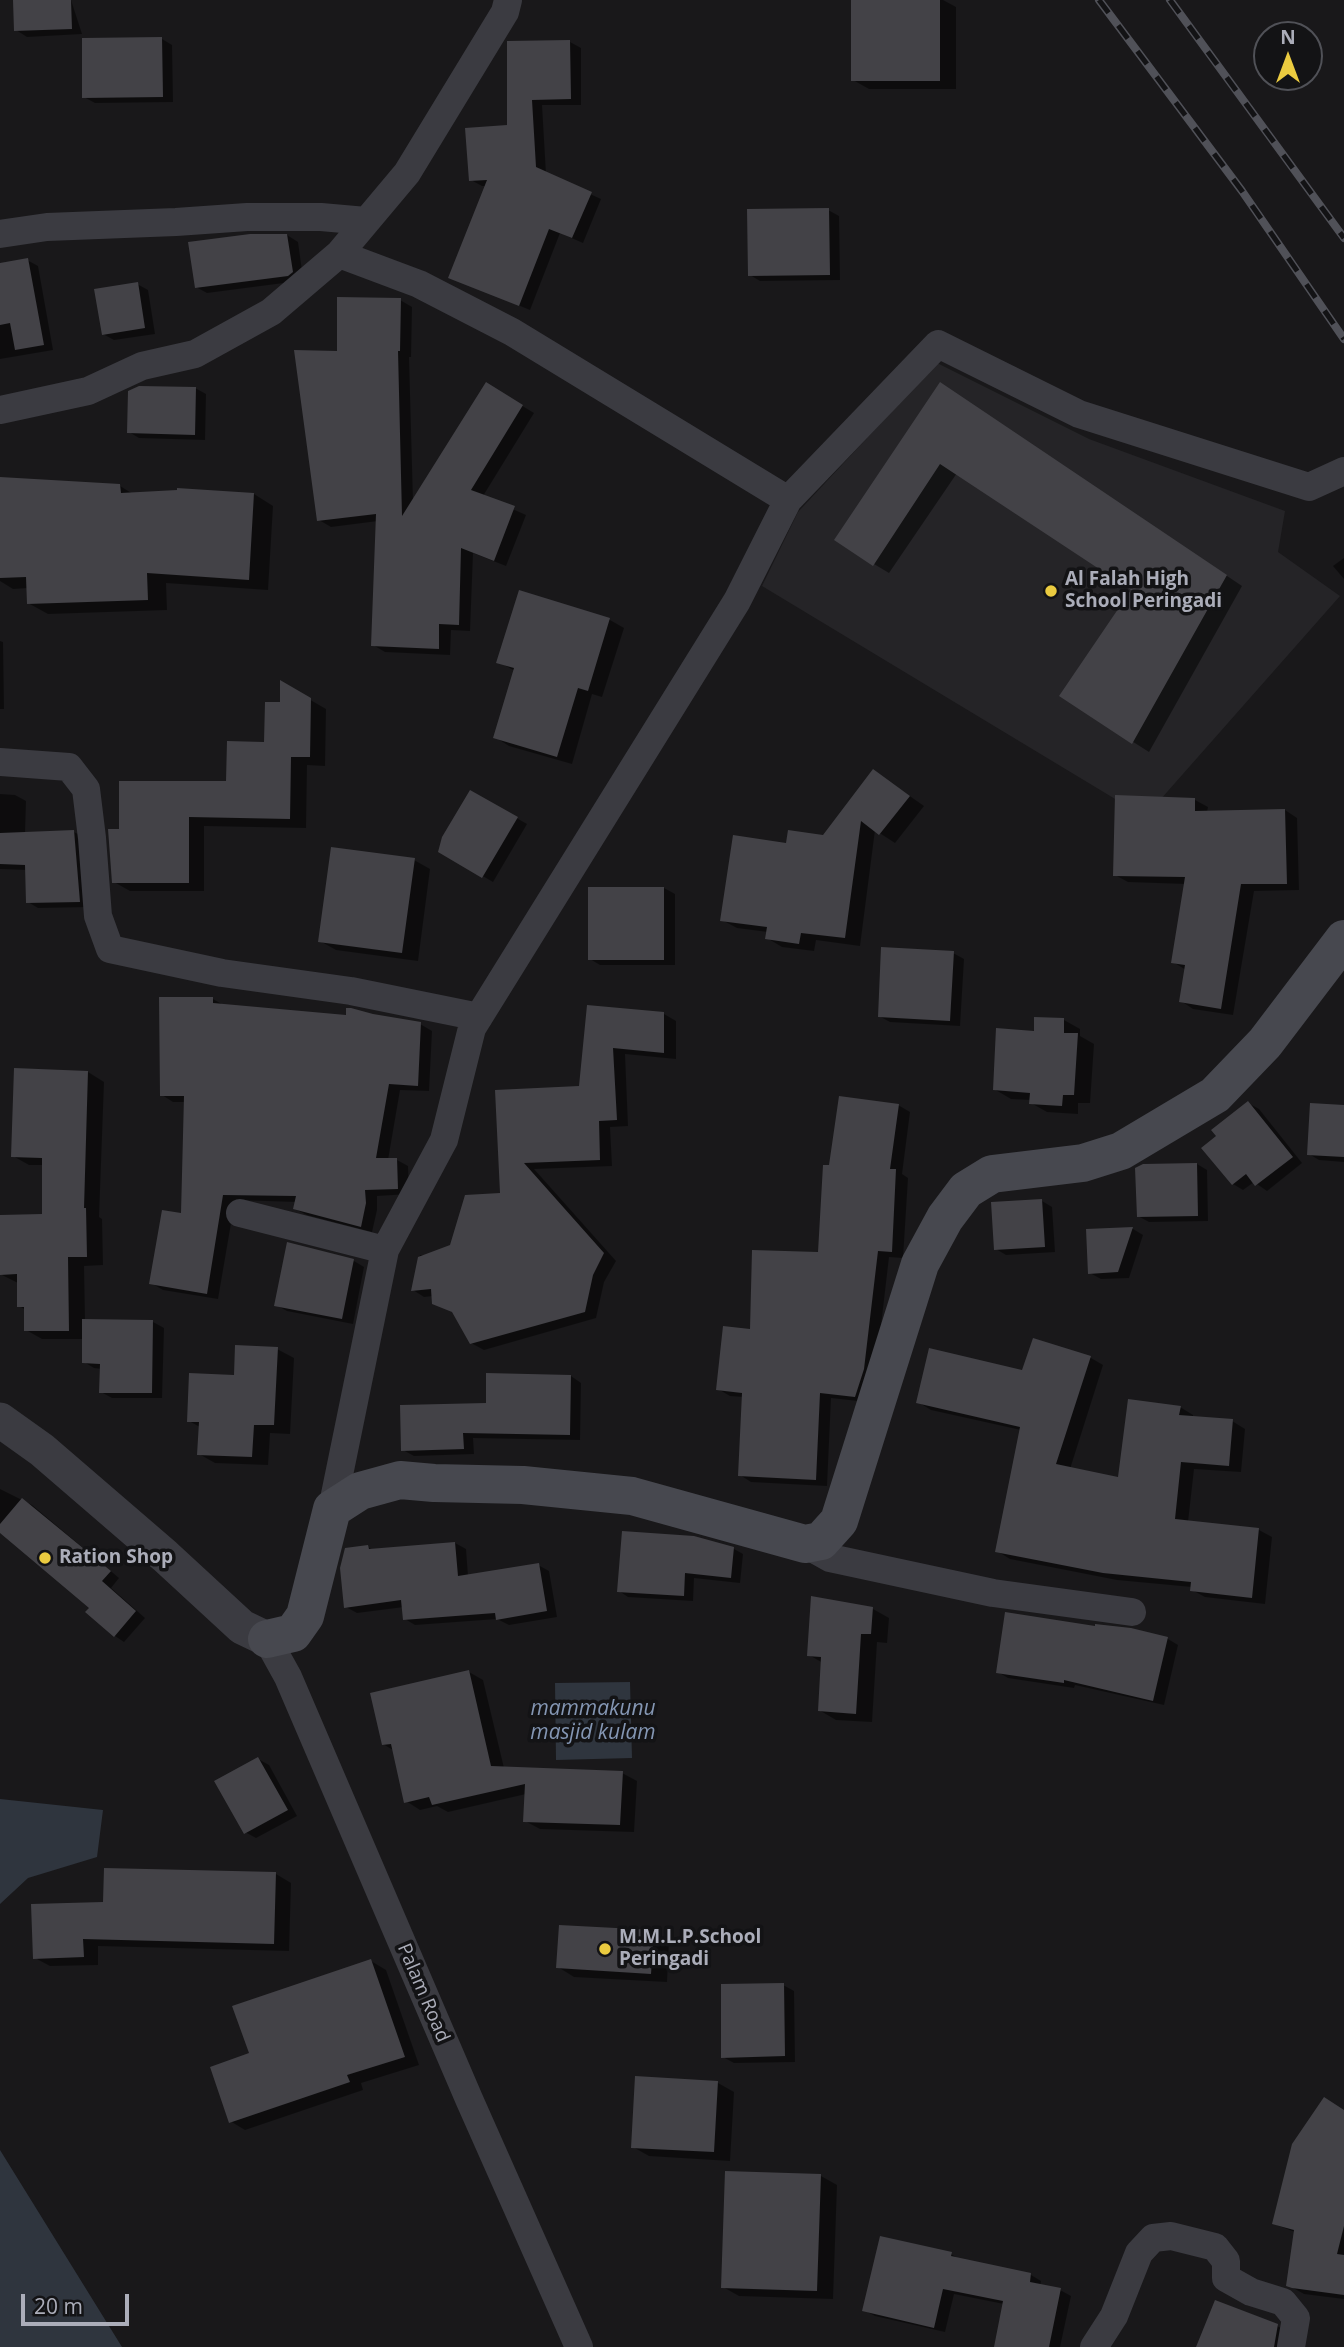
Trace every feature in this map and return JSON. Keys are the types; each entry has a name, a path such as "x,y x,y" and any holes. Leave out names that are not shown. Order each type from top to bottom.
{"main road":[{"path":"267,1639 293,1633 305,1616 332,1509 360,1492 400,1480 523,1485 632,1496 805,1544 821,1541 839,1521 920,1264 944,1218 966,1190 992,1174 1083,1163 1121,1151 1215,1095 1265,1043 1344,939"}],"street":[{"path":"0,410 88,391 142,366 195,354 271,312 339,254 407,173 505,12 508,0"},
{"path":"0,234 47,227 247,217 321,217 366,221"},
{"path":"339,254 419,284 512,332 788,500"},
{"path":"332,1509 385,1250 444,1140 472,1028 737,601 788,500 938,344 1079,414 1309,487 1344,471"},
{"path":"0,762 69,767 86,789 98,916 110,949 222,973 351,991 479,1017"},
{"path":"240,1213 385,1250"},
{"path":"0,1420 42,1450 174,1564 242,1627 267,1639"},
{"path":"805,1544 830,1558 993,1593 1132,1612"},
{"name":"Palam Road","path":"267,1639 288,1677 579,2347"},
{"path":"1094,2347 1114,2316 1139,2253 1153,2238 1171,2236 1215,2246 1226,2261 1226,2277 1251,2292 1283,2302 1296,2318 1291,2347"}],"shaded area":[{"name":"Al Falah High School Peringadi","path":"937,363 1089,439 1285,511 1278,552 1340,596 1145,817 762,586 798,512"}],"water":[{"name":"mammakunu masjid kulam","path":"630,1682 632,1758 556,1760 555,1683"},
{"path":"0,1799 103,1810 97,1857 28,1878 0,1904"},
{"path":"0,2150 122,2347 0,2347"}],"building":[{"path":"13,0 71,0 72,29 14,31"},
{"path":"851,0 940,0 940,81 851,81"},
{"path":"162,37 163,97 82,98 82,38"},
{"path":"570,40 571,99 532,100 536,167 592,192 572,238 549,229 519,306 448,278 487,180 469,181 465,128 507,125 507,41"},
{"path":"829,208 830,275 748,276 747,209"},
{"path":"250,234 287,234 293,272 288,276 195,288 188,242"},
{"path":"28,258 44,345 15,350 10,323 0,325 0,263"},
{"path":"138,282 145,328 102,335 94,289"},
{"path":"337,297 401,298 398,351 402,516 486,382 523,405 471,490 515,506 494,561 461,548 459,625 439,624 439,649 371,646 376,514 317,521 294,350 337,351"},
{"path":"940,382 1227,575 1132,744 1059,696 1131,590 940,464 873,566 834,540"},
{"path":"139,386 196,387 195,435 127,433 128,391"},
{"path":"0,477 120,484 121,493 177,488 254,493 249,580 147,573 148,600 27,604 26,577 0,578"},
{"path":"519,590 610,618 588,691 578,688 557,757 493,738 514,668 496,663"},
{"path":"280,680 311,698 310,757 291,757 290,819 189,817 189,883 112,883 108,829 119,829 119,781 226,781 227,741 264,742 265,702 280,702"},
{"path":"873,769 910,796 879,835 861,821 845,938 801,933 799,944 765,939 767,927 720,921 733,835 786,843 788,830 823,835"},
{"path":"470,790 518,817 482,878 438,852 442,837"},
{"path":"1115,795 1195,798 1195,811 1285,809 1287,884 1241,884 1221,1009 1179,1002 1185,965 1171,963 1185,877 1113,876"},
{"path":"74,830 80,902 26,903 25,865 0,864 0,833"},
{"path":"331,847 415,858 402,953 318,942"},
{"path":"588,887 664,887 664,960 588,960"},
{"path":"881,947 954,951 950,1021 878,1017"},
{"path":"159,997 213,997 213,1003 346,1015 346,1008 351,1008 421,1022 418,1086 389,1084 376,1158 397,1158 398,1189 365,1190 366,1203 361,1227 293,1209 296,1196 223,1195 207,1294 149,1284 162,1210 181,1213 184,1096 160,1096"},
{"path":"587,1005 664,1012 664,1053 613,1048 617,1120 599,1121 600,1160 524,1163 604,1253 593,1275 585,1312 470,1344 452,1312 432,1304 431,1289 411,1291 418,1257 450,1245 465,1195 500,1193 495,1090 579,1086"},
{"path":"1034,1017 1064,1018 1064,1033 1078,1033 1074,1095 1063,1095 1062,1106 1029,1104 1030,1093 993,1090 996,1028 1034,1031"},
{"path":"14,1068 88,1071 84,1208 87,1257 68,1257 69,1331 24,1331 24,1307 17,1307 17,1274 0,1275 0,1215 42,1214 42,1158 11,1157"},
{"path":"839,1096 899,1104 890,1169 896,1169 892,1252 878,1251 864,1369 855,1397 820,1393 816,1480 738,1476 742,1393 716,1390 723,1326 750,1329 752,1250 818,1252 823,1165 829,1165"},
{"path":"1248,1101 1293,1157 1255,1186 1246,1174 1232,1185 1201,1148 1216,1136 1211,1130"},
{"path":"1310,1103 1344,1105 1344,1157 1307,1155"},
{"path":"1197,1163 1198,1216 1137,1217 1135,1168 1143,1164"},
{"path":"1042,1199 1045,1247 994,1250 991,1202"},
{"path":"1133,1227 1118,1272 1088,1274 1086,1229"},
{"path":"287,1242 354,1259 342,1319 274,1306"},
{"path":"82,1319 153,1320 152,1393 99,1393 100,1364 82,1363"},
{"path":"1033,1338 1091,1356 1056,1464 1118,1477 1128,1399 1181,1406 1179,1415 1233,1419 1229,1466 1181,1462 1175,1519 1259,1528 1252,1598 1190,1591 1191,1582 1103,1573 995,1552 1020,1427 916,1403 929,1348 1022,1370"},
{"path":"235,1345 278,1347 274,1425 254,1425 252,1457 197,1455 199,1422 187,1422 189,1373 234,1375"},
{"path":"486,1373 571,1375 570,1435 463,1433 464,1449 401,1451 400,1405 486,1403"},
{"path":"22,1498 111,1571 102,1581 136,1611 114,1637 85,1612 89,1608 0,1533 0,1524"},
{"path":"622,1531 694,1536 734,1547 731,1578 685,1573 684,1596 617,1592"},
{"path":"455,1542 458,1576 539,1563 547,1611 496,1620 495,1613 403,1620 401,1600 344,1608 340,1568 345,1548 368,1545 369,1549"},
{"path":"811,1596 873,1607 871,1634 861,1634 856,1714 818,1711 821,1657 807,1656"},
{"path":"1005,1612 1095,1626 1131,1628 1168,1637 1153,1701 1064,1680 1064,1683 996,1673"},
{"path":"469,1670 491,1766 623,1771 620,1825 523,1822 525,1784 432,1805 429,1797 404,1803 391,1744 382,1745 370,1693"},
{"path":"258,1757 288,1810 244,1834 214,1781"},
{"path":"104,1868 276,1872 274,1944 83,1939 84,1957 33,1959 31,1904 103,1902"},
{"name":"M.M.L.P.School Peringadi","path":"559,1925 654,1930 651,1974 556,1968"},
{"path":"371,1959 405,2057 347,2075 350,2082 229,2123 210,2067 249,2053 232,2006"},
{"path":"784,1983 785,2056 721,2058 721,1984"},
{"path":"635,2076 718,2081 714,2152 631,2148"},
{"path":"1324,2097 1344,2110 1344,2226 1337,2254 1344,2255 1344,2295 1286,2286 1294,2230 1272,2224 1292,2144"},
{"path":"725,2171 821,2174 817,2291 721,2288"},
{"path":"880,2236 952,2252 951,2256 1031,2273 1030,2282 1061,2288 1049,2347 994,2347 1003,2301 943,2289 934,2328 862,2311"},
{"path":"1215,2300 1278,2324 1274,2347 1196,2347"}],"railway":[{"path":"1099,0 1242,191 1344,339"},
{"path":"1170,0 1344,238"}],"place":[{"name":"Al Falah High School Peringadi","path":"1051,591"},
{"name":"Ration Shop","path":"45,1558"},
{"name":"M.M.L.P.School Peringadi","path":"605,1949"}]}
